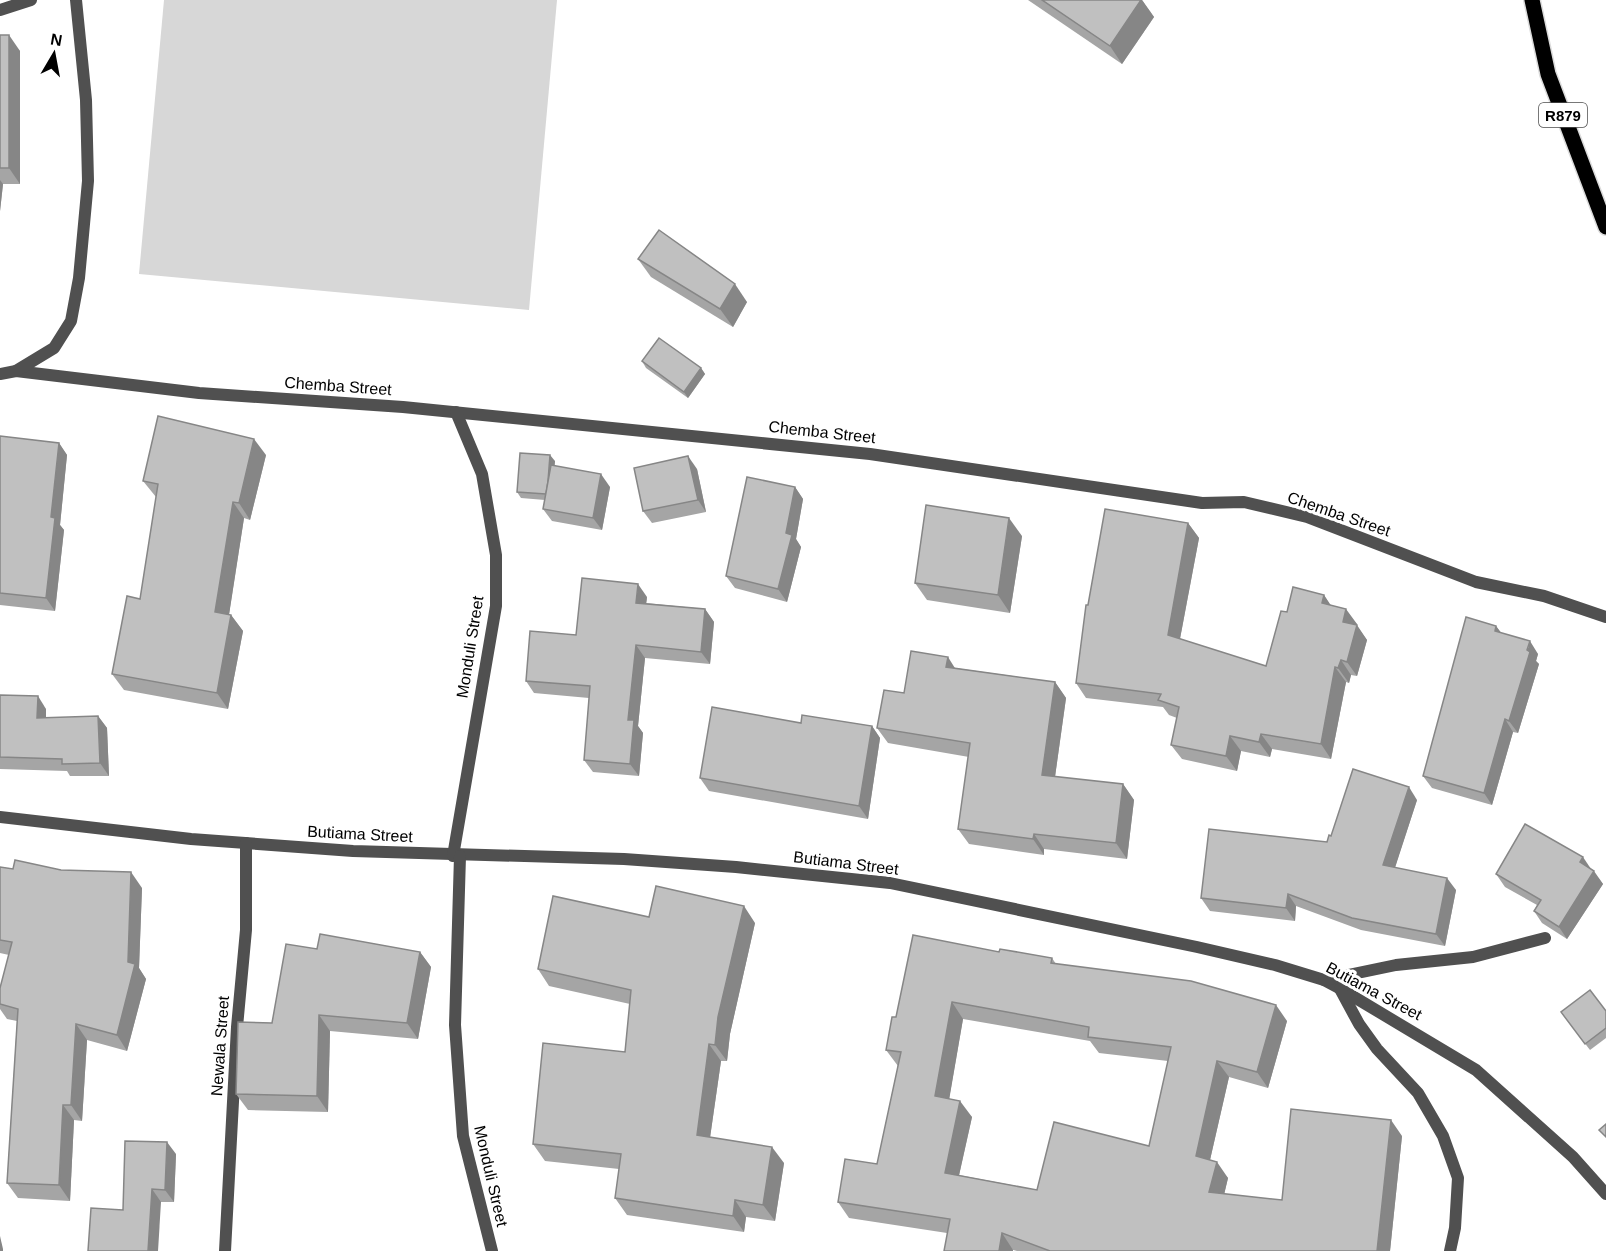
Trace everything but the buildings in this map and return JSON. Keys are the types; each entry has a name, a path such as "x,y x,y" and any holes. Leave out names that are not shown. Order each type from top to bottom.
{"main road":[{"name":"R879","path":"1532,0 1548,74 1606,226"}],"street":[{"path":"0,10 31,0"},
{"name":"Chemba Street","path":"16,371 54,348 71,321 79,278 88,181 86,100 76,0"},
{"name":"Chemba Street","path":"0,374 16,371 199,393 456,412 870,454 1202,503 1244,502 1307,517 1476,582 1544,596 1606,617"},
{"name":"Monduli Street","path":"456,412 482,474 496,555 496,595 457,856 455,1025 463,1136 492,1251"},
{"name":"Butiama Street","path":"0,817 246,843 457,856 624,859 747,868 890,884 1197,947 1324,980 1426,1038 1476,1070 1573,1157 1606,1194"},
{"name":"Newala Street","path":"225,1251 237,1027 246,930 246,843"},
{"path":"1324,980 1396,964 1473,957 1545,938"},
{"path":"1339,988 1359,1024 1377,1049 1418,1092 1443,1136 1458,1178 1455,1228 1450,1251"}],"shaded area":[{"path":"164,0 557,0 529,310 139,274"}]}
